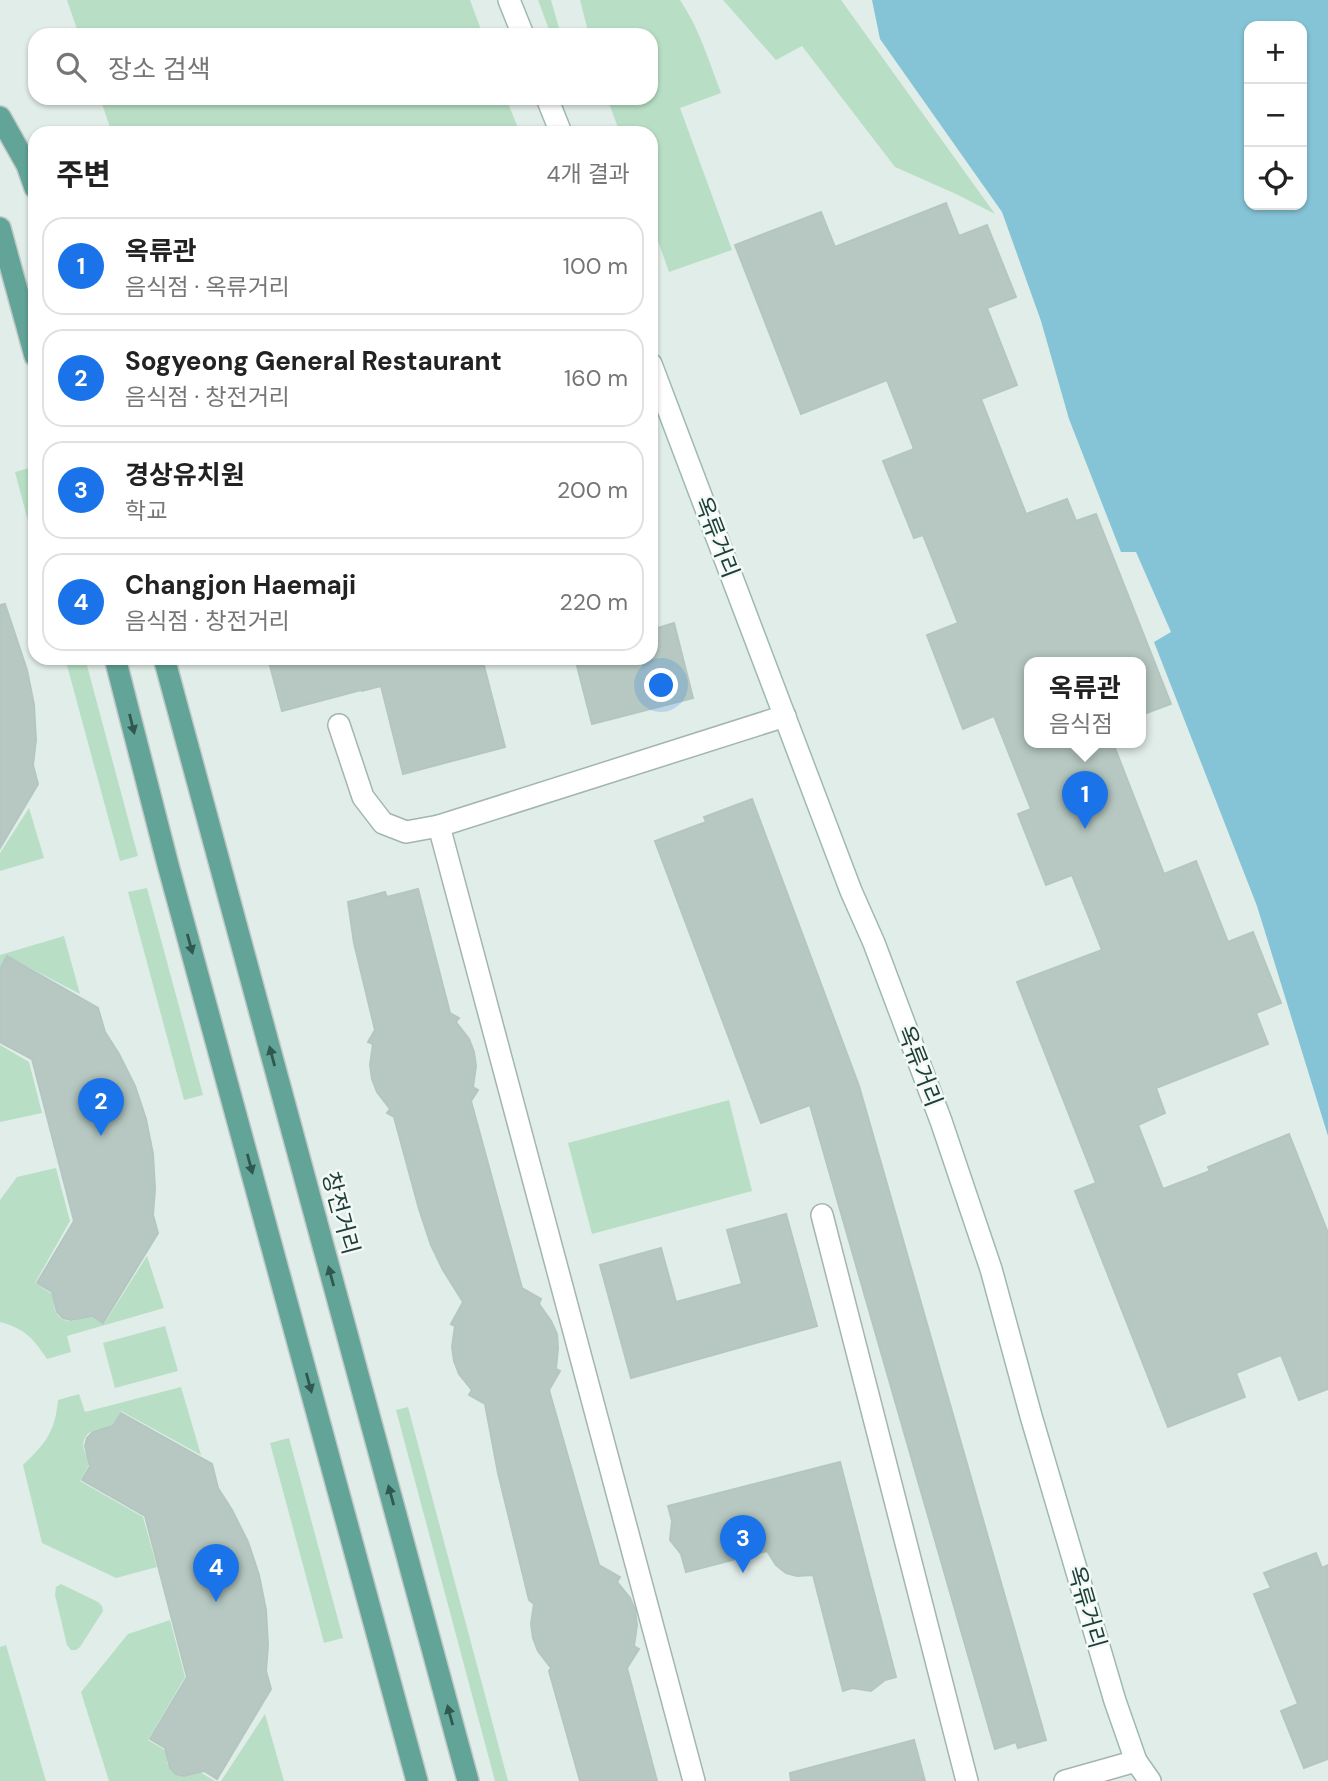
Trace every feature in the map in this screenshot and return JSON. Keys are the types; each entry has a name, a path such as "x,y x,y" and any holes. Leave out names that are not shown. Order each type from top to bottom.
{"main road":[{"path":"0,117 28,168"},
{"path":"0,228 28,330"},
{"path":"117,665 417,1781"},
{"name":"창전거리","path":"166,665 468,1781"}],"street":[{"path":"509,0 520,28"},
{"path":"550,105 558,126"},
{"name":"옥류거리","path":"658,381 945,1133 990,1269 1111,1688 1136,1761 1150,1781"},
{"path":"339,725 363,797 383,823 406,832 439,826 785,716"},
{"path":"439,826 694,1781"},
{"path":"822,1215 967,1781"},
{"path":"1065,1781 1136,1761"}],"green space":[{"path":"67,0 470,0 480,28 77,28"},
{"path":"538,0 551,0 559,28 548,28"},
{"path":"580,0 680,0 693,22 721,93 680,108 732,250 669,272 658,241 658,126 617,126 610,105 658,105 658,28 587,28"},
{"path":"723,0 841,0 995,214 895,167 802,46 776,60"},
{"path":"102,105 509,105 517,126 110,126"},
{"path":"28,468 28,521 15,472"},
{"path":"67,665 87,665 138,856 120,861"},
{"path":"29,808 44,858 0,871 0,853"},
{"path":"147,888 203,1095 184,1100 128,892"},
{"path":"64,936 80,994 7,956 0,967 0,955"},
{"path":"0,1045 29,1062 42,1113 0,1122"},
{"path":"729,1100 752,1191 592,1234 568,1143"},
{"path":"56,1168 70,1221 35,1283 55,1296 54,1304 58,1315 62,1319 74,1321 86,1314 104,1324 147,1256 164,1308 67,1336 71,1352 47,1359 28,1335 0,1322 0,1200 17,1177"},
{"path":"165,1326 178,1371 115,1388 103,1343"},
{"path":"181,1387 201,1455 121,1411 110,1430 95,1430 89,1433 83,1442 86,1455 91,1461 80,1481 143,1517 157,1567 116,1578 42,1543 23,1465 38,1450 52,1429 58,1400 79,1394 85,1412"},
{"path":"408,1407 508,1781 495,1781 396,1410"},
{"path":"289,1438 343,1638 324,1643 270,1443"},
{"path":"61,1584 102,1606 103,1611 76,1650 71,1650 67,1645 55,1595 56,1587"},
{"path":"170,1620 185,1677 148,1740 168,1752 168,1766 176,1774 187,1776 200,1772 215,1781 109,1781 81,1692 128,1634"},
{"path":"6,1645 46,1781 0,1781 0,1647"},
{"path":"265,1714 284,1781 221,1781"}],"water":[{"path":"872,0 1328,0 1328,1136 1257,906 1154,642 1171,632 1136,552 1121,552 1069,419 1041,321 1002,212 880,39"}],"building":[{"path":"946,203 959,236 987,225 1016,297 987,308 1017,385 981,399 1026,514 1067,499 1076,521 1096,514 1171,704 1146,713 1146,657 1024,657 1024,748 1115,748 1164,874 1196,861 1228,942 1253,932 1281,1003 1256,1013 1268,1044 1156,1088 1165,1113 1138,1125 1163,1189 1210,1171 1208,1167 1289,1134 1328,1233 1328,1389 1299,1400 1281,1355 1236,1373 1245,1397 1168,1427 1075,1191 1096,1183 1017,982 1102,950 1072,875 1046,885 1018,814 1031,809 994,716 963,729 927,635 958,623 923,535 914,538 883,461 914,449 887,380 801,414 735,245 821,212 835,247"},
{"path":"5,604 27,670 34,705 36,740 33,765 38,784 0,848 0,605"},
{"path":"674,623 693,698 592,724 577,665 658,665 658,628"},
{"path":"270,665 484,665 505,747 403,774 381,686 282,711"},
{"path":"752,799 859,1086 1046,1740 1018,1748 1016,1742 995,1749 810,1105 761,1123 655,841 706,822 704,817"},
{"path":"418,889 450,1013 459,1018 456,1022 469,1039 474,1052 476,1066 473,1087 478,1090 471,1101 522,1288 541,1299 539,1304 557,1334 556,1369 560,1371 549,1390 599,1565 620,1577 617,1582 635,1609 637,1625 634,1646 639,1649 627,1668 657,1781 580,1781 549,1671 551,1668 538,1651 533,1638 531,1624 534,1604 529,1600 498,1473 485,1404 469,1395 472,1390 459,1374 454,1361 452,1347 455,1326 451,1324 463,1302 431,1245 394,1117 387,1113 390,1109 377,1092 372,1079 370,1065 373,1044 368,1042 375,1030 354,943 348,902 385,892 387,897"},
{"path":"7,956 98,1008 105,1032 135,1086 146,1119 153,1154 153,1215 158,1233 103,1323 92,1316 71,1320 63,1318 57,1312 52,1292 37,1283 74,1221 32,1059 0,1042 0,969"},
{"path":"786,1214 817,1326 631,1378 600,1265 661,1248 676,1302 742,1284 727,1230"},
{"path":"121,1413 212,1464 218,1488 248,1542 259,1575 266,1610 266,1671 271,1689 217,1779 204,1771 184,1776 176,1774 170,1768 165,1748 150,1739 187,1677 145,1516 82,1480 90,1466 85,1446 87,1438 93,1432 113,1426"},
{"path":"840,1462 896,1677 885,1680 871,1691 852,1688 843,1691 813,1575 797,1576 786,1573 776,1565 767,1551 686,1572 681,1554 670,1540 672,1521 668,1506"},
{"path":"1316,1553 1322,1568 1328,1565 1328,1759 1304,1768 1281,1711 1298,1704 1254,1594 1271,1588 1264,1573"},
{"path":"914,1740 925,1781 791,1781 790,1773"}],"place":[{"name":"옥류관","path":"1085,829"},
{"name":"Sogyeong General Restaurant","path":"101,1136"},
{"name":"경상유치원","path":"743,1573"},
{"name":"Changjon Haemaji","path":"216,1602"}]}
